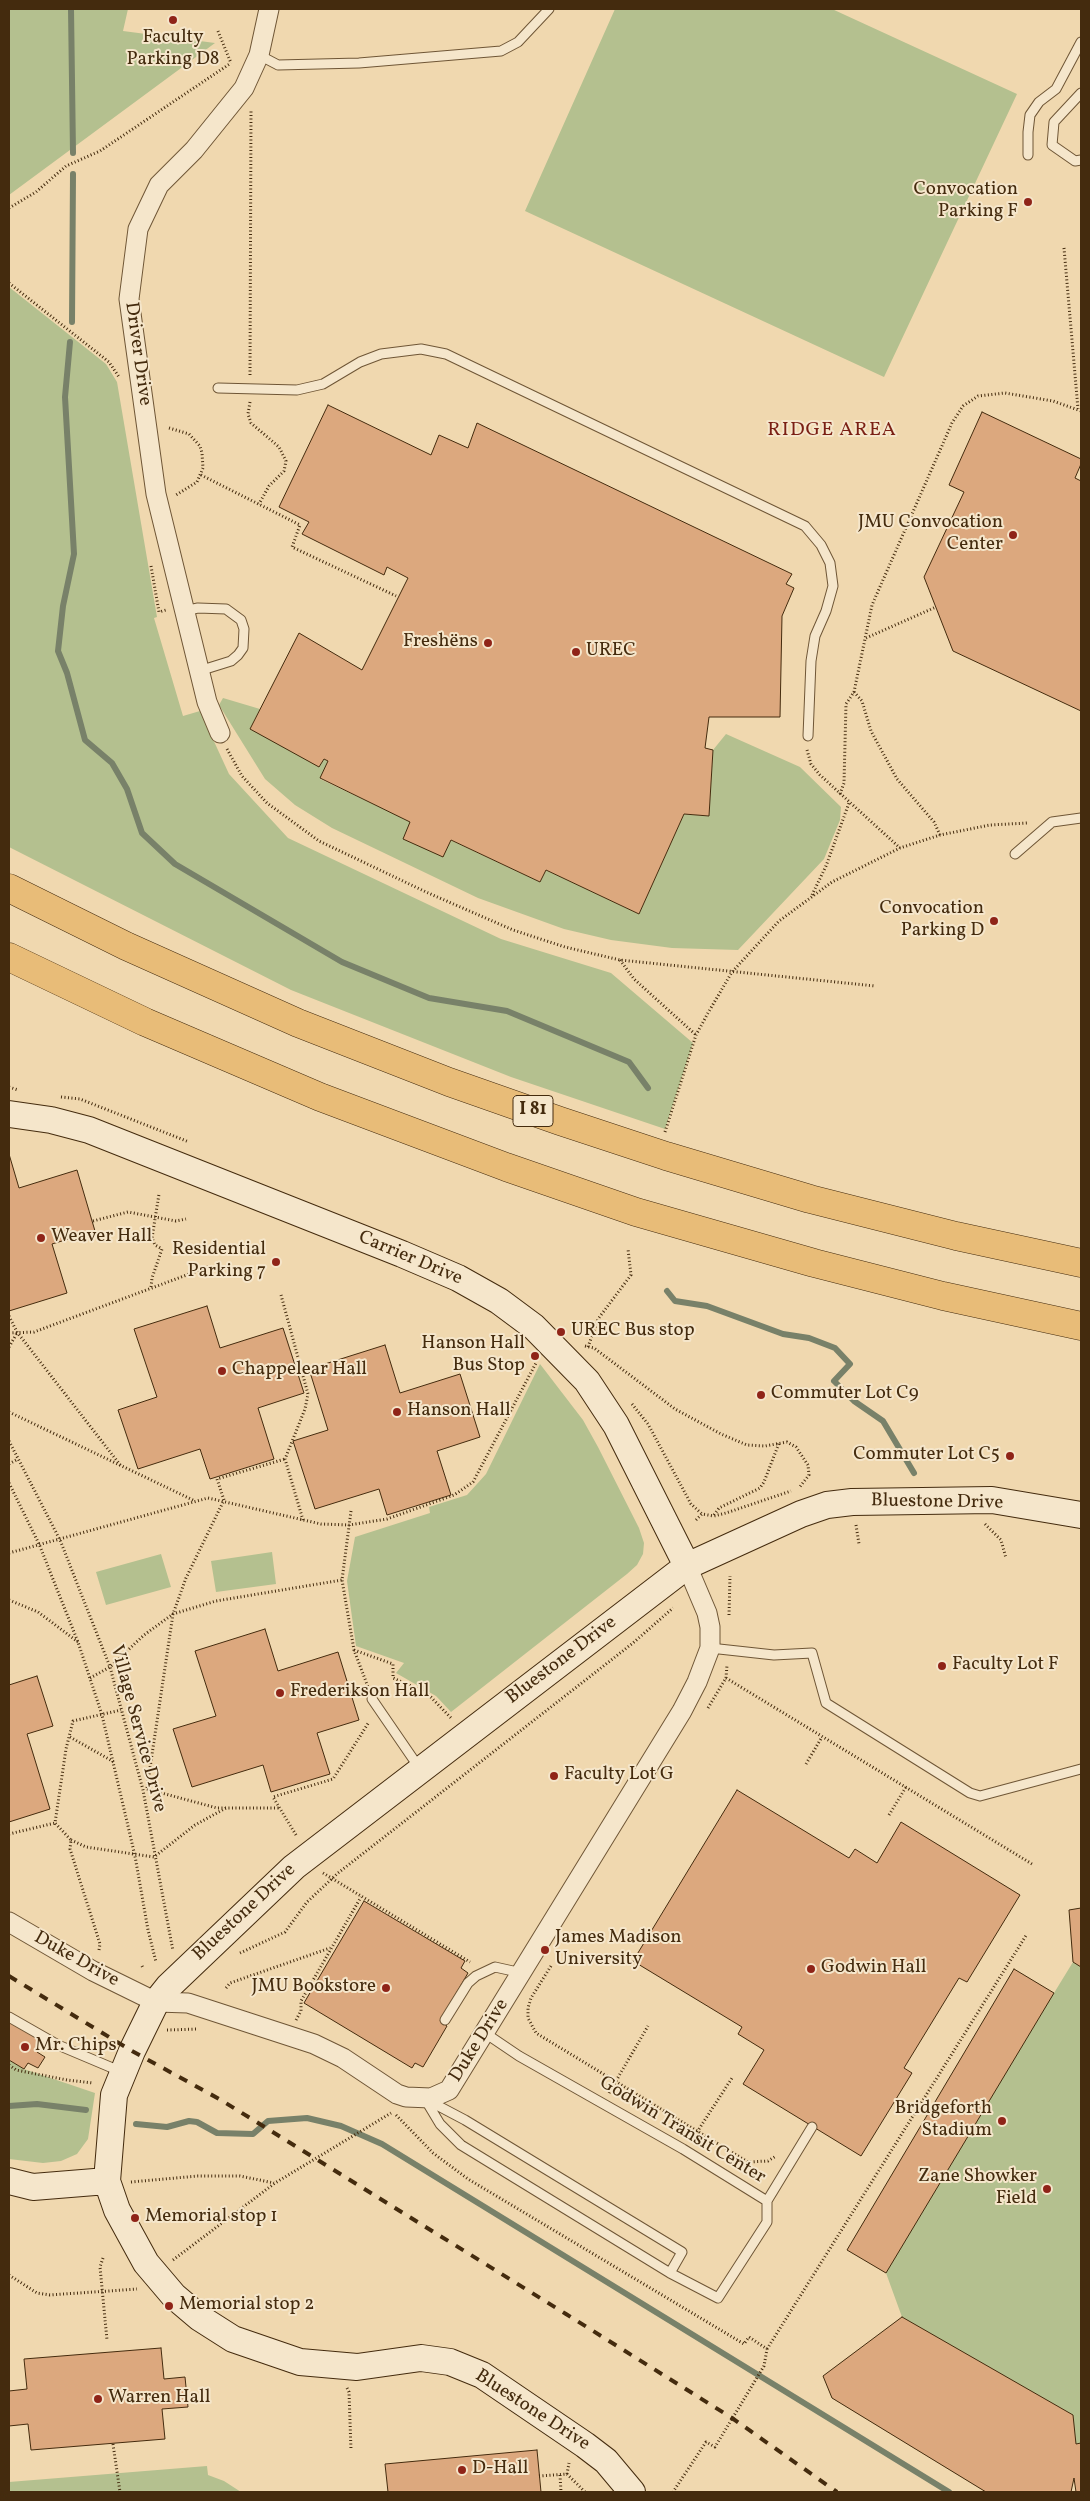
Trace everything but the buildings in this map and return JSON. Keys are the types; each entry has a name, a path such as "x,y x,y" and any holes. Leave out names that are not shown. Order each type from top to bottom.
{"highway":[{"name":"I 81","path":"9,888 126,946 298,1022 449,1082 560,1121 666,1156 810,1199 956,1236 1081,1263"},
{"path":"9,957 145,1022 320,1097 506,1167 636,1212 814,1263 934,1294 1081,1326"}],"street":[{"name":"Driver Drive","path":"220,733 207,702 198,671 156,494 129,299 138,229 158,185 194,150 244,88 259,55 269,9"},
{"name":"Carrier Drive","path":"9,1114 51,1120 89,1130 420,1262 458,1278 499,1300 534,1327 587,1382 616,1425 687,1566"},
{"name":"Bluestone Drive","path":"632,2492 606,2461 574,2436 482,2375 450,2362 421,2358 357,2367 328,2366 300,2362 233,2339 200,2318 174,2296 146,2263 117,2210 122,2180 112,2078 156,2002 190,1964 294,1867 687,1566 800,1514 827,1506 852,1502 992,1500 1081,1515"},
{"name":"Duke Drive","path":"9,1922 93,1971 156,2002 188,2003 314,2044 356,2066 397,2094 425,2099 449,2090 682,1711 705,1665 710,1648 707,1612 687,1566"},
{"path":"9,2181 33,2187 122,2180"}],"lane":[{"path":"259,55 278,64 359,63 501,51 518,42 549,9"},
{"path":"1028,155 1030,115 1039,102 1056,89 1081,42"},
{"path":"1081,93 1054,122 1052,145 1075,161 1081,160"},
{"path":"218,388 298,390 323,384 360,362 381,354 420,349 446,354 805,526 821,545 830,563 833,586 815,636 811,661 808,736"},
{"path":"182,609 226,609 234,614 244,629 243,648 238,656 231,662 198,671"},
{"path":"1015,854 1052,822 1081,818"},
{"path":"710,1648 774,1655 812,1653 826,1703 970,1793 980,1796 1081,1769"},
{"path":"372,1699 420,1769"},
{"path":"445,2020 468,1983 476,1976 495,1968 523,1972"},
{"path":"9,2017 112,2078"},
{"name":"Godwin Transit Center","path":"485,2033 519,2056 603,2102 767,2201 767,2222 718,2298 670,2273"},
{"path":"425,2099 465,2120 682,2252 670,2273 461,2145 440,2124 425,2099"},
{"path":"767,2201 812,2126"}],"path":[{"path":"218,31 234,67"},
{"path":"9,208 36,192 66,166 100,151 231,63"},
{"path":"250,378 252,105"},
{"path":"840,794 844,783 846,704 854,692 872,605 952,423 963,406 978,396 1005,393 1053,401 1079,410 1064,248"},
{"path":"9,283 109,362 120,378"},
{"path":"250,401 248,414 251,423 279,447 286,461 284,471 269,486 259,504"},
{"path":"169,428 189,434 200,446 203,461 201,475 193,486 173,498"},
{"path":"201,475 300,525 292,547 396,596"},
{"path":"151,563 159,612 182,609"},
{"path":"866,638 936,607"},
{"path":"854,692 862,702 872,731 893,772 914,800 934,822 940,835"},
{"path":"220,733 236,766 254,790 280,815 319,841 426,892 512,930 565,947 620,960 874,986"},
{"path":"808,736 807,752 811,764 849,803 900,848"},
{"path":"812,895 826,866 849,803"},
{"path":"664,1136 696,1035 732,972 767,932 812,895 847,874 900,848 940,835 990,825 1052,822"},
{"path":"620,960 634,979 696,1035"},
{"path":"151,1287 152,1278 162,1249 155,1245 152,1238 159,1194"},
{"path":"92,1221 128,1212 176,1221 186,1219"},
{"path":"589,1341 598,1319 631,1276 628,1249"},
{"path":"9,1333 34,1332 208,1267"},
{"path":"281,1295 308,1394 305,1409 285,1459 303,1520"},
{"path":"9,1316 17,1332 122,1466"},
{"path":"9,1347 17,1332"},
{"path":"584,1346 594,1348 675,1409 721,1434 747,1445 765,1446 787,1442 805,1459 809,1474 801,1487 714,1516 702,1514 690,1504 648,1424"},
{"path":"9,1554 208,1498 224,1500 321,1524 349,1525 387,1519 454,1495 467,1488 473,1482 539,1357"},
{"path":"9,1412 195,1501"},
{"name":"Village Service Drive","path":"9,1442 60,1540 110,1667 142,1790 173,1950"},
{"path":"714,1516 718,1508 760,1488 779,1443"},
{"path":"9,1464 18,1459"},
{"path":"147,1788 173,1614 186,1578 224,1500 217,1479 285,1459"},
{"path":"9,1483 39,1544 78,1642 102,1714 135,1856 148,1930 156,1962"},
{"path":"351,1512 342,1580 354,1650 393,1664 393,1678 427,1693 451,1718"},
{"path":"696,1520 702,1514"},
{"path":"855,1517 859,1544"},
{"path":"984,1523 1001,1540 1006,1558"},
{"path":"729,1625 730,1576"},
{"path":"90,1678 110,1667 144,1635 173,1614 216,1601 342,1580"},
{"path":"9,1600 38,1612 78,1642"},
{"path":"238,1954 285,1932 307,1902 331,1879 633,1643 677,1605"},
{"path":"707,1709 726,1678 727,1664"},
{"path":"726,1678 1032,1864"},
{"path":"55,1823 66,1749 73,1721 121,1710"},
{"path":"298,1838 273,1797 333,1779 369,1725"},
{"path":"70,1737 88,1750 114,1762"},
{"path":"806,1764 822,1737"},
{"path":"889,1815 906,1787"},
{"path":"142,1790 147,1788 217,1808 278,1808"},
{"path":"55,1823 71,1840 86,1847 135,1856 154,1857 195,1825 226,1808"},
{"path":"9,1834 55,1823"},
{"path":"71,1840 70,1849 100,1944 99,1950"},
{"path":"320,1870 331,1879 470,1962"},
{"path":"296,2020 301,2011 301,2001 361,1897"},
{"path":"673,2492 706,2442 715,2447 764,2366 767,2349 1027,1934"},
{"path":"226,1988 230,1983 331,1948"},
{"path":"552,1965 531,1998 528,2008 531,2025 536,2033 748,2162 768,2160 778,2155"},
{"path":"603,2102 648,2026"},
{"path":"163,2035 168,2030 196,2028 205,2031"},
{"path":"9,2066 16,2070 67,2080 112,2078"},
{"path":"697,2132 732,2078"},
{"path":"387,2107 433,2153 468,2179 744,2344 749,2337 767,2349"},
{"path":"122,2180 240,2176 275,2183 393,2112"},
{"path":"122,2180 133,2191"},
{"path":"103,2258 100,2267 107,2340"},
{"path":"349,2401 351,2450"},
{"path":"113,2444 120,2492"},
{"path":"539,2476 567,2474 585,2492"},
{"path":"560,2475 561,2492"}],"green space":[{"path":"9,9 128,9 123,31 215,43 9,195"},
{"path":"615,9 832,9 1017,94 884,377 525,211"},
{"path":"9,287 106,364 117,382 157,617 154,618 183,716 200,711 229,774 288,838 501,939 611,973 693,1043 665,1129 511,1077 291,990 9,847"},
{"path":"223,698 260,709 250,729 328,761 320,779 540,882 546,870 639,914 684,814 709,816 713,750 726,734 800,767 841,807 840,820 824,859 738,950 672,948 611,940 564,929 478,898 332,828 295,805 265,779 219,705"},
{"path":"540,1364 583,1420 598,1447 639,1528 644,1543 643,1554 637,1565 627,1574 451,1712 436,1696 396,1673 404,1663 356,1646 347,1581 355,1537 430,1513 429,1507 467,1495 486,1474"},
{"path":"272,1552 276,1584 216,1592 211,1561"},
{"path":"161,1554 171,1587 106,1605 96,1572"},
{"name":"Bridgeforth Stadium","path":"1081,1908 1081,2492 1076,2492 1074,2479 1071,2492 986,2492 832,2398 823,2376 902,2317 886,2273 847,2250 1014,1969 1054,1993 1073,1962 1069,1910"},
{"path":"9,2060 24,2069 95,2093 88,2139 77,2154 61,2161 43,2163 9,2159"},
{"path":"207,2466 208,2475 224,2481 241,2492 9,2492 9,2482"}],"waterway":[{"path":"71,9 73,153"},
{"path":"72,322 73,174"},
{"path":"70,342 65,397 74,554 63,606 58,651 67,673 85,740 112,763 127,789 142,833 175,864 342,962 429,998 507,1011 629,1062 648,1088"},
{"path":"667,1291 675,1301 707,1306 783,1334 809,1338 835,1348 850,1364 834,1381 854,1401 883,1421 914,1473"},
{"path":"9,2106 37,2104 86,2110"},
{"path":"136,2124 167,2127 189,2121 197,2122 217,2133 253,2134 268,2121 307,2118 341,2126 382,2144 949,2492"}],"railway":[{"path":"9,1976 132,2051 221,2100 566,2314 732,2418 837,2492"}],"place":[{"name":"Faculty Parking D8","path":"173,20"},
{"name":"Convocation Parking F","path":"1028,202"},
{"name":"JMU Convocation Center","path":"1013,535"},
{"name":"Freshëns","path":"488,643"},
{"name":"UREC","path":"576,652"},
{"name":"Convocation Parking D","path":"994,921"},
{"name":"Weaver Hall","path":"41,1238"},
{"name":"Residential Parking 7","path":"276,1262"},
{"name":"UREC Bus stop","path":"561,1332"},
{"name":"Hanson Hall Bus Stop","path":"535,1356"},
{"name":"Chappelear Hall","path":"222,1371"},
{"name":"Commuter Lot C9","path":"761,1395"},
{"name":"Hanson Hall","path":"397,1412"},
{"name":"Commuter Lot C5","path":"1010,1456"},
{"name":"Faculty Lot F","path":"942,1666"},
{"name":"Frederikson Hall","path":"280,1693"},
{"name":"Faculty Lot G","path":"554,1776"},
{"name":"James Madison University","path":"545,1950"},
{"name":"Godwin Hall","path":"811,1969"},
{"name":"JMU Bookstore","path":"386,1988"},
{"name":"Mr. Chips","path":"25,2047"},
{"name":"Bridgeforth Stadium","path":"1002,2121"},
{"name":"Zane Showker Field","path":"1047,2189"},
{"name":"Memorial stop 1","path":"135,2218"},
{"name":"Memorial stop 2","path":"169,2306"},
{"name":"Warren Hall","path":"98,2399"},
{"name":"D-Hall","path":"462,2470"}],"district":[{"name":"RIDGE AREA","path":"832,431"}]}
